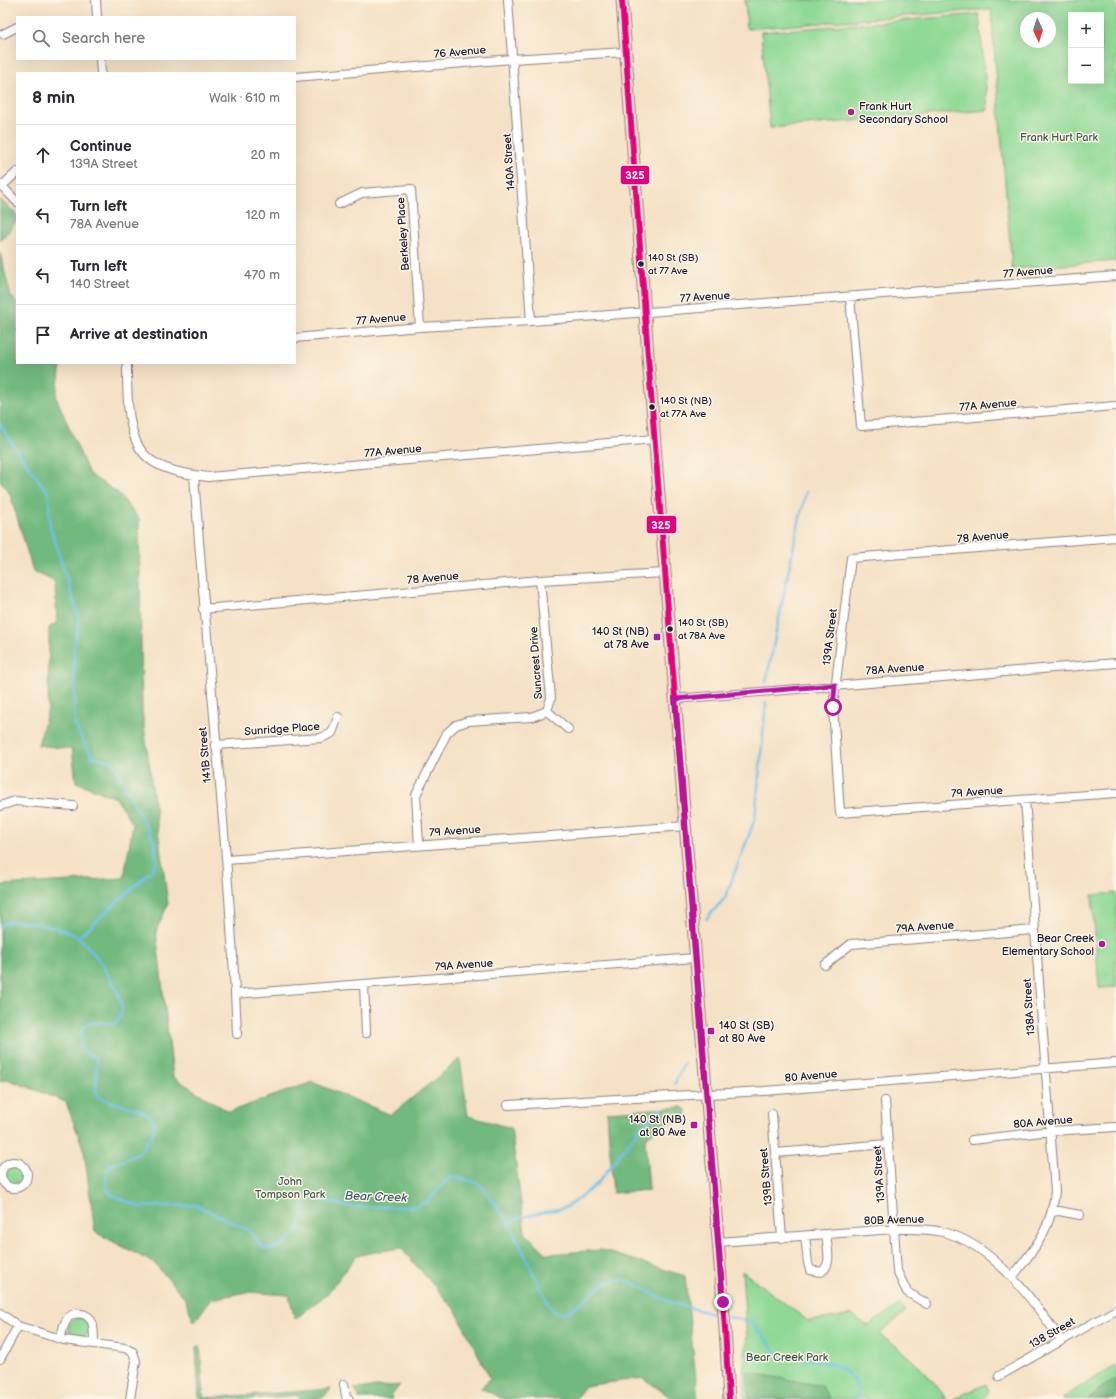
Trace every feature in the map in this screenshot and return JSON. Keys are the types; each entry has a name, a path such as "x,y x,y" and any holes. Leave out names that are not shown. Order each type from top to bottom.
{"main road":[{"path":"622,0 665,572 725,1328 729,1399"}],"street":[{"path":"96,0 97,16"},
{"name":"140A Street","path":"508,0 531,322"},
{"path":"3,34 16,28"},
{"name":"76 Avenue","path":"296,76 512,59 626,52"},
{"path":"100,60 101,72"},
{"path":"16,173 1,185 16,201"},
{"name":"Berkeley Place","path":"339,204 362,193 411,189 420,327"},
{"name":"77 Avenue","path":"296,338 420,327 531,322 1116,276"},
{"name":"77A Avenue","path":"850,297 861,426 1116,406"},
{"name":"77A Avenue","path":"127,364 130,417 140,449 145,456 157,464 170,470 194,475 216,476 655,439"},
{"name":"141B Street","path":"194,475 203,609 226,860 237,1034"},
{"name":"78 Avenue","path":"851,558 1116,537"},
{"name":"139A Street","path":"840,813 833,707 851,558"},
{"name":"78 Avenue","path":"203,609 540,580 665,572"},
{"name":"Suncrest Drive","path":"420,845 416,795 448,733 456,725 468,721 532,717 547,711 551,698 540,580"},
{"name":"78A Avenue","path":"675,699 1116,663"},
{"path":"547,711 568,729"},
{"name":"Sunridge Place","path":"215,745 321,738 332,733 338,717"},
{"name":"79 Avenue","path":"840,813 1116,793"},
{"name":"138A Street","path":"1013,1276 1038,1245 1045,1233 1052,1212 1055,1181 1025,800"},
{"path":"0,806 15,801 73,806"},
{"name":"79 Avenue","path":"226,860 685,826"},
{"name":"79A Avenue","path":"825,965 851,944 1035,930"},
{"name":"79A Avenue","path":"235,994 695,958"},
{"path":"364,984 366,1032"},
{"name":"80 Avenue","path":"508,1105 764,1091 1116,1063"},
{"name":"139A Street","path":"885,1101 898,1271 907,1292 927,1304"},
{"name":"139B Street","path":"772,1114 782,1238"},
{"name":"80A Avenue","path":"972,1140 1116,1127"},
{"path":"775,1153 888,1144"},
{"path":"1052,1212 1060,1211 1080,1216"},
{"name":"80B Avenue","path":"718,1242 894,1229 932,1230 954,1236 977,1248 1013,1276 1061,1340"},
{"path":"805,1236 810,1270 820,1272 826,1269 829,1262 826,1234"},
{"name":"138 Street","path":"999,1376 1116,1310"},
{"path":"0,1313 18,1326 60,1339 125,1348 132,1352 136,1361 130,1399"},
{"path":"60,1339 65,1322 68,1318 72,1315 82,1314 93,1323 94,1344"},
{"path":"0,1359 18,1326"},
{"path":"344,1384 346,1398"}],"green space":[{"name":"Frank Hurt Park","path":"745,0 1116,0 1116,261 1012,269 991,9 747,29"},
{"path":"979,14 988,110 770,128 761,32"},
{"path":"0,199 16,214 16,222 0,241"},
{"name":"John Tompson Park","path":"0,253 11,296 16,302 16,364 66,364 61,366 56,397 89,474 118,493 139,519 142,711 168,904 156,931 173,1077 229,1112 312,1082 391,1115 460,1059 468,1116 511,1128 525,1233 547,1254 601,1250 685,1276 698,1399 673,1399 643,1378 585,1386 575,1399 503,1399 481,1388 490,1378 456,1311 401,1248 357,1255 327,1294 295,1319 289,1295 247,1292 211,1299 194,1322 184,1297 154,1263 95,1232 84,1151 66,1102 7,1079 0,1082 0,885 124,878 133,824 116,798 76,782 72,749 38,745 48,709 49,628 57,622 55,582 33,571 10,494 0,480"},
{"name":"Bear Creek Elementary School","path":"1116,893 1116,987 1099,988 1092,895"},
{"path":"682,1107 686,1110 687,1121 673,1122 663,1125 655,1130 645,1140 649,1190 613,1193 607,1112"},
{"path":"11,1168 17,1168 22,1173 20,1182 17,1184 11,1184 6,1179 6,1173"},
{"name":"Bear Creek Park","path":"742,1271 808,1321 852,1315 868,1326 900,1304 906,1311 879,1334 916,1363 931,1379 946,1399 745,1399 743,1370 747,1339"},
{"path":"79,1318 86,1321 89,1328 86,1335 79,1338 72,1335 69,1328 72,1321"},
{"path":"200,1346 204,1398 331,1389 322,1397 309,1399 300,1399 297,1395 250,1399 199,1399 196,1347"},
{"path":"1116,1366 1116,1399 1062,1399 1084,1384"},
{"path":"747,1372 822,1386 829,1399 749,1399"},
{"path":"1116,1379 1116,1399 1088,1399 1108,1383"},
{"path":"986,1384 989,1392 981,1399 953,1399"},
{"path":"400,1385 391,1396 392,1399 360,1399 354,1389"}],"waterway":[{"path":"0,424 15,448 49,494 50,526 79,618 74,648 75,726 92,757 112,761 155,843 156,864 151,871 78,938"},
{"path":"766,682 806,492"},
{"path":"706,919 725,898 755,819 766,703"},
{"name":"Bear Creek","path":"0,926 11,921 32,923 65,931 76,936 97,958 116,989 122,1007 119,1018 115,1024 87,1024 81,1035 82,1049 84,1053 93,1056 97,1060 96,1090 98,1096 105,1100 146,1113 153,1119 155,1126 151,1136 138,1153 110,1166 106,1175 107,1189 112,1195 140,1207 196,1205 250,1231 265,1249 270,1249 277,1248 297,1233 300,1227 305,1200 308,1197 350,1207 415,1207 427,1202 451,1176 475,1182 483,1187 509,1223 548,1303 556,1312 563,1313 573,1309 603,1284 622,1280 629,1281 669,1302 720,1316"},
{"path":"675,1083 684,1063"},
{"path":"509,1223 519,1218 567,1207 597,1184 641,1127 661,1109"},
{"name":"Bear Creek","path":"727,1317 750,1321 780,1356 829,1363 846,1372 857,1386 858,1393 856,1399"}],"transit line":[{"name":"325","path":"622,0 648,356 725,1328 729,1399"}],"place":[{"name":"Frank Hurt Secondary School","path":"851,112"},
{"name":"140 St (SB) at 77 Ave","path":"641,264"},
{"name":"140 St (NB) at 77A Ave","path":"652,407"},
{"name":"140 St (SB) at 78A Ave","path":"670,629"},
{"name":"140 St (NB) at 78 Ave","path":"657,637"},
{"name":"Bear Creek Elementary School","path":"1102,944"},
{"name":"140 St (SB) at 80 Ave","path":"711,1031"},
{"name":"140 St (NB) at 80 Ave","path":"694,1125"}],"route":[{"path":"723,1302 675,699 835,685 833,707"}]}
